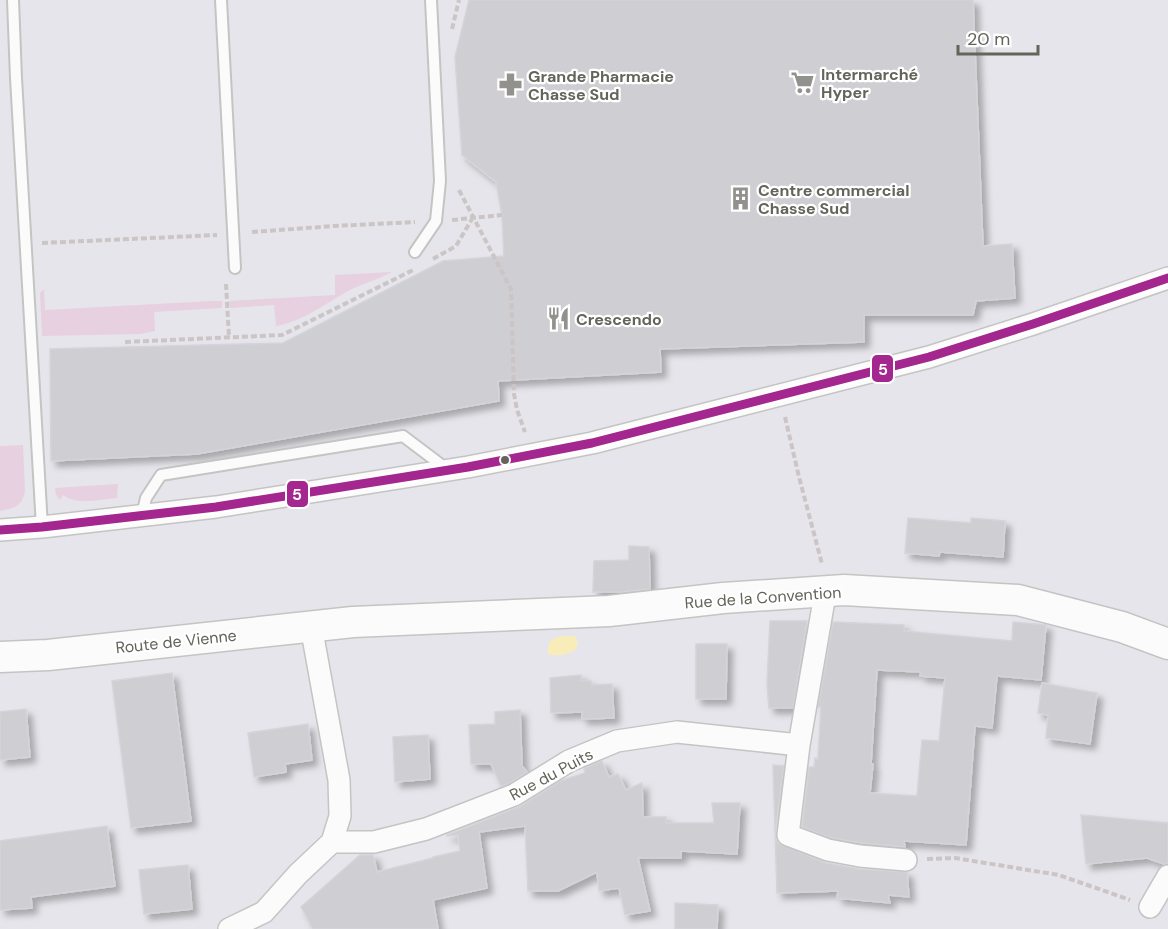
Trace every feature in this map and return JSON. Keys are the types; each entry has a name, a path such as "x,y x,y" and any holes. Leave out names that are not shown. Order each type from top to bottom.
{"street":[{"path":"0,530 250,502 531,456 592,443 930,357 1168,278"},
{"name":"Rue de la Convention","path":"353,622 609,611 723,598 844,590 1018,600 1122,627 1168,644"},
{"path":"824,591 799,745 788,835 828,850 860,856 906,860"},
{"name":"Route de Vienne","path":"0,657 48,655 353,622"},
{"path":"229,929 264,912 298,874 332,843 340,816 339,780 311,626"},
{"name":"Rue du Puits","path":"332,843 374,842 426,829 514,795 569,761 617,741 677,732 799,745"},
{"path":"1150,907 1168,876"}],"lane":[{"path":"13,0 42,527"},
{"path":"221,0 235,268"},
{"path":"415,252 436,221 440,181 431,0"},
{"path":"142,515 146,498 161,475 403,436 448,470"}],"path":[{"path":"430,261 456,246 473,218 511,289 514,394 527,439"},
{"path":"125,342 282,335 421,266"},
{"path":"780,394 822,562 824,591"},
{"path":"906,860 955,858 1059,875 1150,907"}],"shaded area":[{"path":"392,272 352,289 306,316 287,324 276,326 274,305 230,308 229,301 335,295 335,275"},
{"path":"44,289 45,310 212,301 222,301 222,308 154,312 155,331 140,334 42,336 40,293"},
{"path":"23,445 24,496 17,506 0,511 0,446"},
{"path":"118,484 117,498 89,501 75,500 63,495 60,500 55,488"},
{"path":"561,636 575,636 578,643 575,650 562,655 548,654 551,640"}],"building":[{"name":"Centre commercial Chasse Sud","path":"469,0 973,0 983,246 1012,244 1015,298 976,301 973,315 864,315 864,342 660,349 661,372 498,381 499,401 197,454 51,461 50,349 283,343 443,261 504,256 502,215 496,182 462,155 455,57"},
{"path":"908,518 971,523 971,518 1005,521 1003,557 940,552 939,556 905,553"},
{"path":"629,546 649,547 650,589 593,592 594,561 629,560"},
{"path":"770,621 807,621 793,708 769,708 767,684"},
{"path":"833,622 904,625 904,631 1012,641 1013,622 1046,625 1041,680 997,676 992,728 975,726 966,845 904,841 905,847 862,843 831,838 802,827 809,767 814,767 815,758 818,759 821,707 818,707","holes":["877,670 921,672 920,676 945,678 939,741 922,740 917,796 870,793"]},
{"path":"696,644 727,644 726,699 696,699"},
{"path":"172,673 191,821 131,828 112,681"},
{"path":"581,675 581,681 591,681 592,685 612,684 614,718 582,719 582,712 551,713 550,678"},
{"path":"1042,683 1097,693 1090,744 1046,738 1048,715 1038,713"},
{"path":"26,709 30,757 0,760 0,712"},
{"path":"520,710 522,766 527,772 501,786 491,764 471,764 469,725 495,724 495,712"},
{"path":"308,724 312,760 285,764 286,772 254,777 248,733"},
{"path":"428,735 430,779 395,782 393,737"},
{"path":"602,761 609,777 618,774 626,790 642,783 643,817 666,817 666,823 714,823 712,803 740,803 737,854 681,851 681,858 638,858 650,911 625,915 619,888 599,891 597,872 558,891 528,891 525,826 479,832 487,888 433,900 438,929 313,929 301,907 360,855 373,855 377,872 460,851 458,835 447,835 519,807 560,781 585,773 584,768"},
{"path":"773,765 784,766 775,832"},
{"path":"1081,815 1168,823 1168,863 1164,864 1147,858 1086,864"},
{"path":"107,826 115,886 31,897 32,908 0,910 0,841"},
{"path":"775,834 779,844 826,863 859,869 907,872 909,897 888,895 890,903 837,898 838,891 777,893"},
{"path":"188,865 192,909 144,914 139,870"},
{"path":"675,903 718,905 717,929 675,929"}],"transit line":[{"name":"5","path":"0,530 216,507 468,467 592,443 929,357 1168,278"}],"place":[{"name":"Intermarché Hyper","path":"803,83"},
{"name":"Grande Pharmacie Chasse Sud","path":"510,85"},
{"name":"Centre commercial Chasse Sud","path":"740,199"},
{"name":"Crescendo","path":"558,319"}]}
